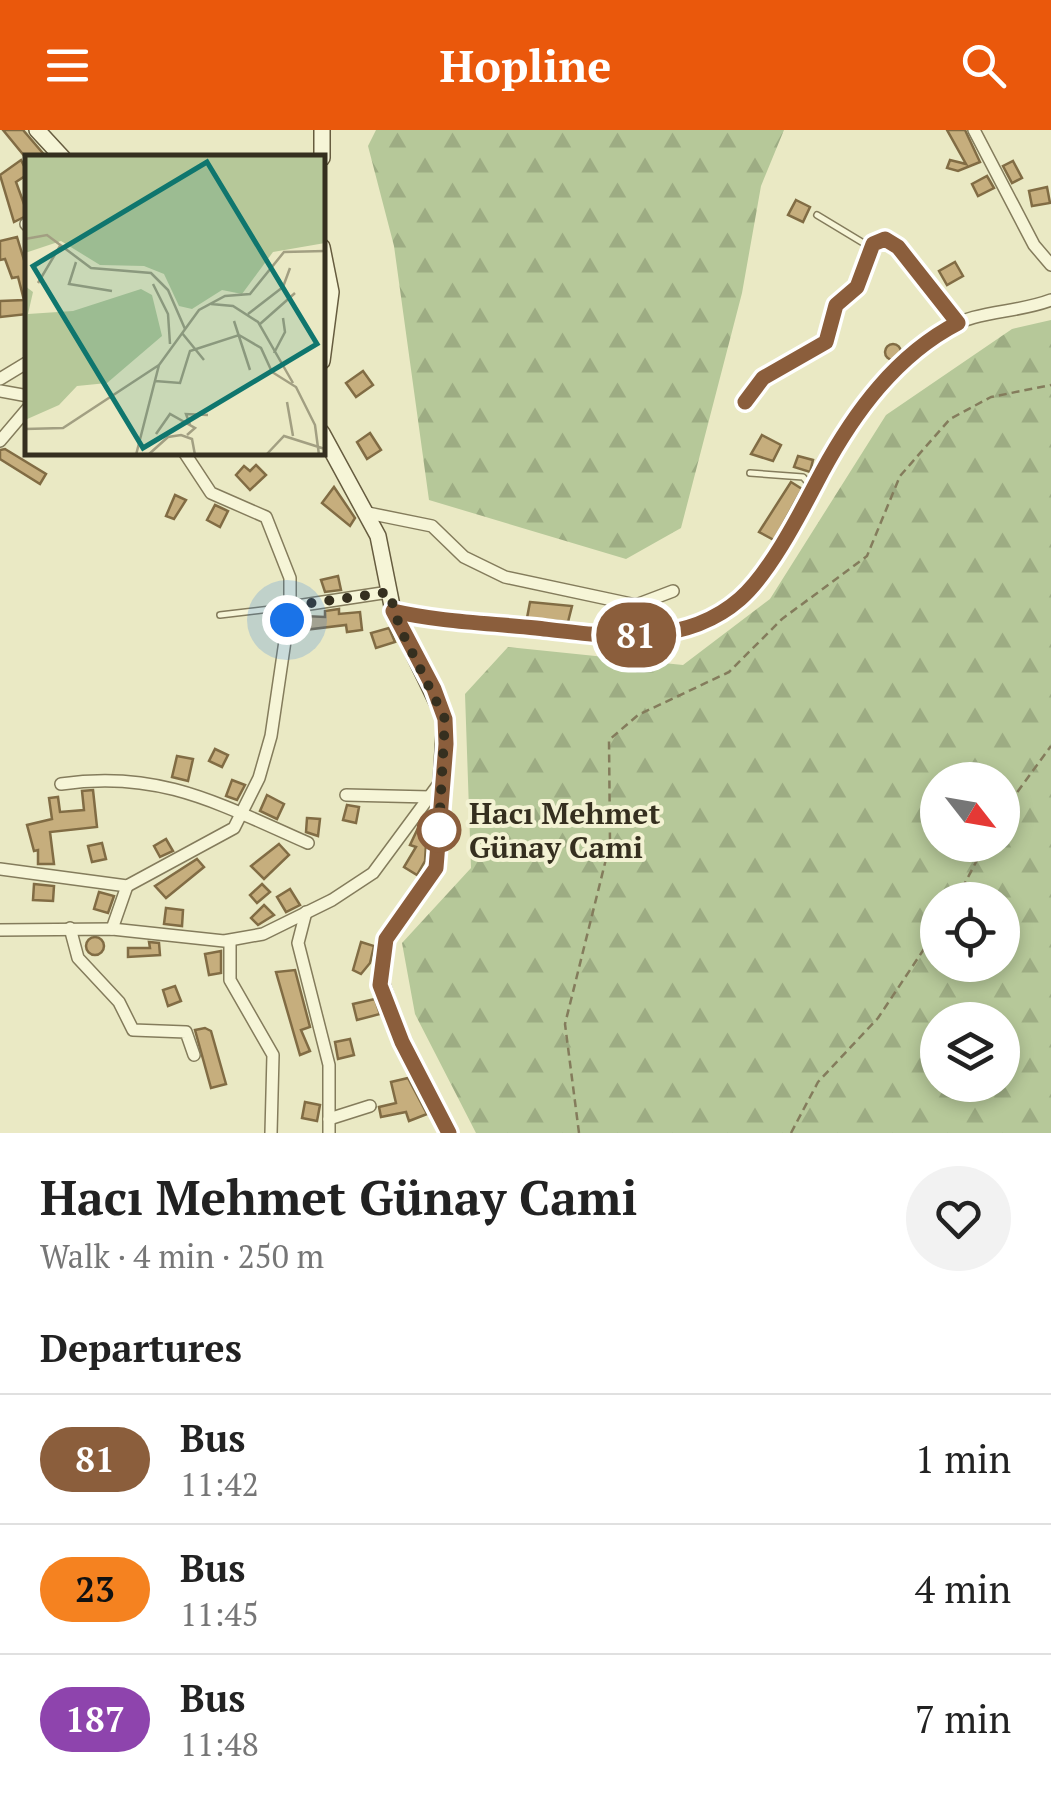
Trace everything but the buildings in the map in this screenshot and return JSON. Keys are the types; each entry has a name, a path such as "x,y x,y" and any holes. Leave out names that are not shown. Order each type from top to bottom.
{"street":[{"path":"37,130 60,155"},
{"path":"974,130 1034,245 1051,265"},
{"path":"745,402 763,378 826,342 836,305 857,287 872,248 885,239 898,247 958,323"},
{"path":"326,284 326,325"},
{"path":"393,611 434,620 608,638 674,632 725,611 751,589 854,418 895,368 958,323 1051,300"},
{"path":"0,378 25,364"},
{"path":"0,391 25,395"},
{"path":"0,441 25,412"},
{"path":"325,438 368,512 378,536 393,611 445,719 436,868 386,939 380,979 402,1042 449,1133"},
{"path":"0,869 127,886 220,838 234,828 243,812 272,736 290,606 290,578 266,517 211,492 186,455"},
{"path":"368,512 432,526 464,557 505,577 636,605 673,591"},
{"path":"290,606 389,592"},
{"path":"61,784 119,779 204,796 308,843"},
{"path":"0,930 112,929 230,941 262,934 374,873 441,782"},
{"path":"346,796 430,797"},
{"path":"112,929 127,886"},
{"path":"306,912 298,943 329,1064 329,1133"},
{"path":"70,928 78,958 119,1002 133,1030 186,1032 194,1055"},
{"path":"230,941 230,980 273,1055 271,1133"},
{"path":"328,1118 370,1106"}],"lane":[{"path":"817,215 872,248"},
{"path":"750,473 803,477 813,489"},
{"path":"220,615 290,606"}],"path":[{"path":"580,1133 565,1024 610,843 609,740 638,714 730,672 782,619 867,556 900,476 950,419 990,398 1051,385"},
{"path":"1020,788 1051,746"},
{"path":"791,1133 818,1082 878,1018 920,955"}],"green space":[{"path":"376,130 784,130 761,186 742,293 681,528 626,559 429,500 394,246 368,146"},
{"path":"1051,320 1051,1133 476,1133 415,1014 402,943 471,868 465,694 508,647 683,665 770,599 886,415 1012,329"}],"bus line":[{"name":"81","path":"449,1133 402,1042 380,985 386,939 436,868 446,744 445,719 434,689 393,611 434,620 608,638 674,632 725,611 751,589 854,418 895,368 958,323 898,247 885,239 873,244 857,287 836,305 826,342 816,352 763,378 745,402"}],"place":[{"name":"Hacı Mehmet Günay Cami","path":"439,830"}],"route":[{"path":"287,620 290,606 306,607 389,592 400,628 434,689 445,719 439,830"}]}
